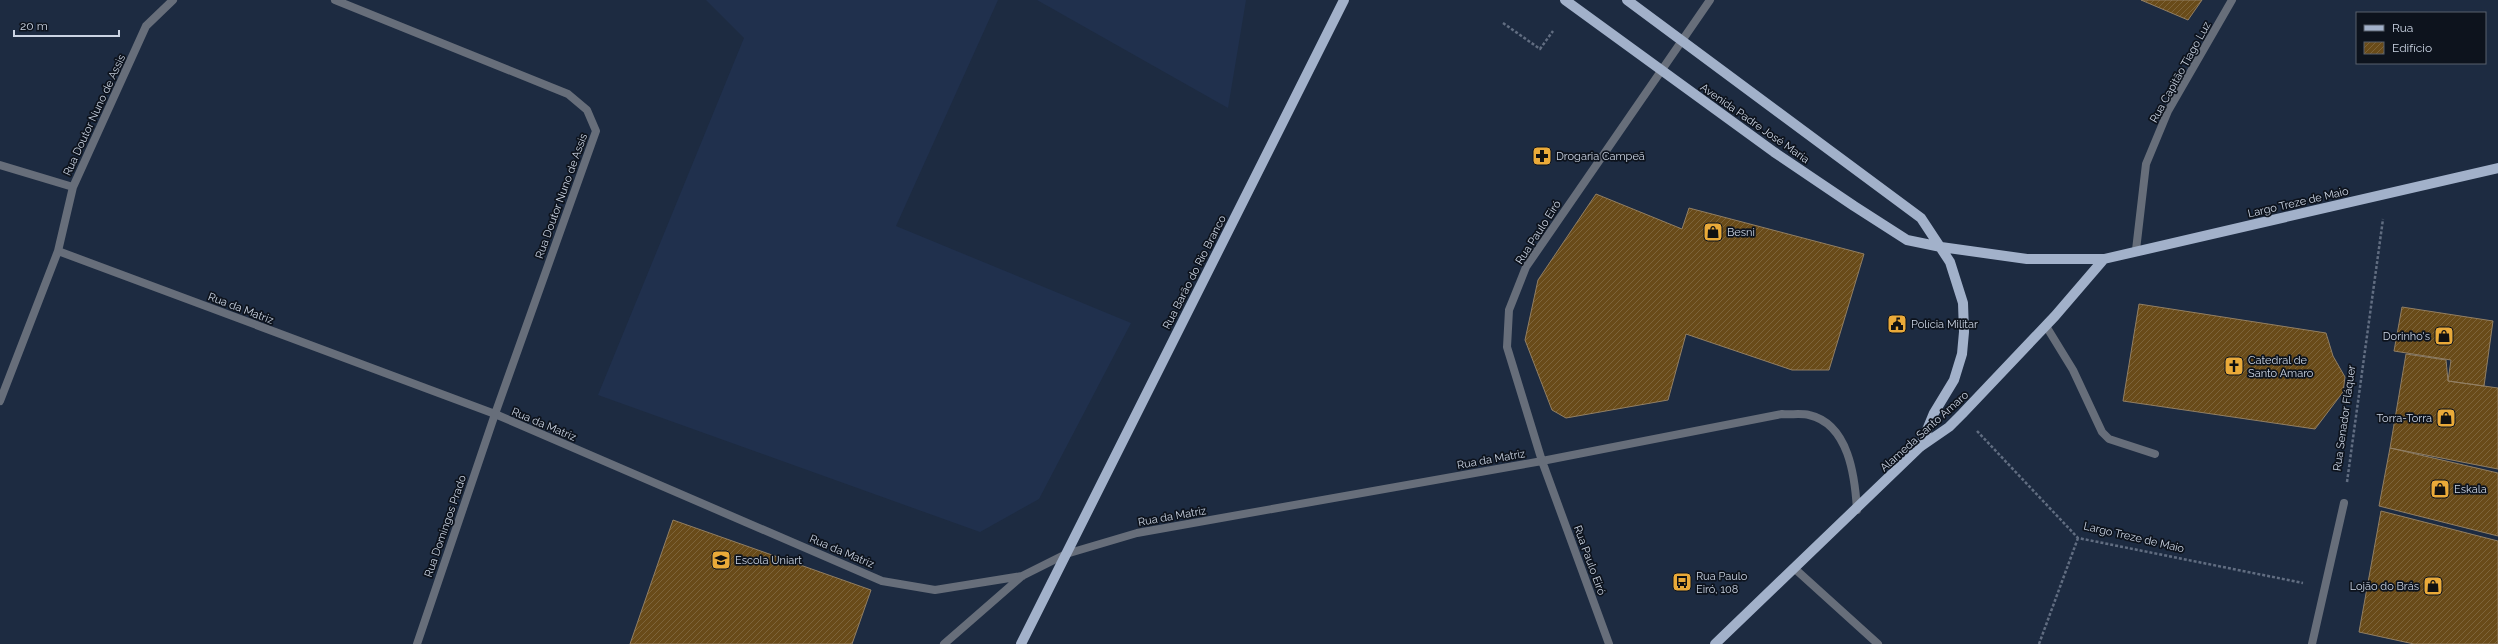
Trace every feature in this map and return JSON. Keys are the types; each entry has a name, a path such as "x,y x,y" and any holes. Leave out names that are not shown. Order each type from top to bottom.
{"main road":[{"name":"Rua Barão do Rio Branco","path":"1020,644 1344,0"},
{"name":"Avenida Padre José Maria","path":"1565,0 1774,152 1907,240 1941,247 2027,259 2104,259"},
{"name":"Avenida Padre José Maria","path":"1627,0 1921,218 1941,247"},
{"name":"Largo Treze de Maio","path":"2104,259 2136,250 2498,168"},
{"path":"1920,447 1934,413 1954,380 1962,354 1963,303 1950,262 1941,247"},
{"name":"Alameda Santo Amaro","path":"1715,644 1857,510 1920,447 1949,427 2046,326 2104,259"}],"street":[{"name":"Rua Doutor Nuno de Assis","path":"0,401 58,251 73,187 146,26 173,0"},
{"name":"Rua Doutor Nuno de Assis","path":"335,0 568,94 587,110 596,131 495,414"},
{"name":"Rua Paulo Eiró","path":"1609,644 1542,461 1507,347 1509,310 1526,267 1710,0"},
{"name":"Rua Capitão Tiago Luz","path":"2136,250 2146,164 2168,111 2232,0"},
{"path":"0,165 73,187"},
{"name":"Rua da Matriz","path":"58,251 495,414 882,581 935,590 1022,576 1066,554 1137,534 1542,461 1782,414 1810,415 1824,423 1839,437 1849,456 1855,478 1857,510"},
{"path":"2046,326 2073,370 2102,432 2109,439 2155,454"},
{"name":"Rua Domingos Prado","path":"417,644 495,414"},
{"path":"2312,644 2326,588 2344,503"},
{"path":"1794,568 1878,644"},
{"path":"944,644 1022,576"}],"path":[{"path":"1503,23 1540,49 1553,31"},
{"name":"Rua Senador Fláquer","path":"2344,503 2386,193"},
{"name":"Largo Treze de Maio","path":"1962,414 2078,538 2326,588"},
{"path":"2039,644 2078,538"}],"shaded area":[{"path":"706,0 998,0 896,226 1131,323 1039,499 980,532 598,395 744,38"},
{"path":"1037,0 1246,0 1228,108"}],"building":[{"path":"2141,0 2202,0 2188,20"},
{"path":"1596,194 1682,229 1689,208 1864,254 1829,370 1792,370 1686,334 1668,400 1566,418 1552,410 1525,340 1538,280"},
{"name":"Catedral de Santo Amaro","path":"2139,304 2326,333 2333,356 2345,377 2343,392 2315,429 2123,401"},
{"name":"Dorinho's","path":"2402,307 2493,321 2484,386 2448,381 2451,360 2394,351"},
{"name":"Torra-Torra","path":"2406,354 2446,360 2448,381 2498,388 2498,469 2390,448"},
{"name":"Eskala","path":"2390,448 2498,473 2498,536 2379,506"},
{"name":"Lojão do Brás","path":"2381,511 2498,541 2498,644 2414,644 2359,632"},
{"path":"673,520 871,590 852,644 630,644"}],"place":[{"name":"Drogaria Campeã","path":"1542,156"},
{"name":"Besni","path":"1713,232"},
{"name":"Polícia Militar","path":"1897,324"},
{"name":"Dorinho's","path":"2444,336"},
{"name":"Catedral de Santo Amaro","path":"2234,366"},
{"name":"Torra-Torra","path":"2446,418"},
{"name":"Eskala","path":"2440,489"},
{"name":"Escola Uniart","path":"721,560"},
{"name":"Rua Paulo Eiró, 108","path":"1682,582"},
{"name":"Lojão do Brás","path":"2433,586"}]}
